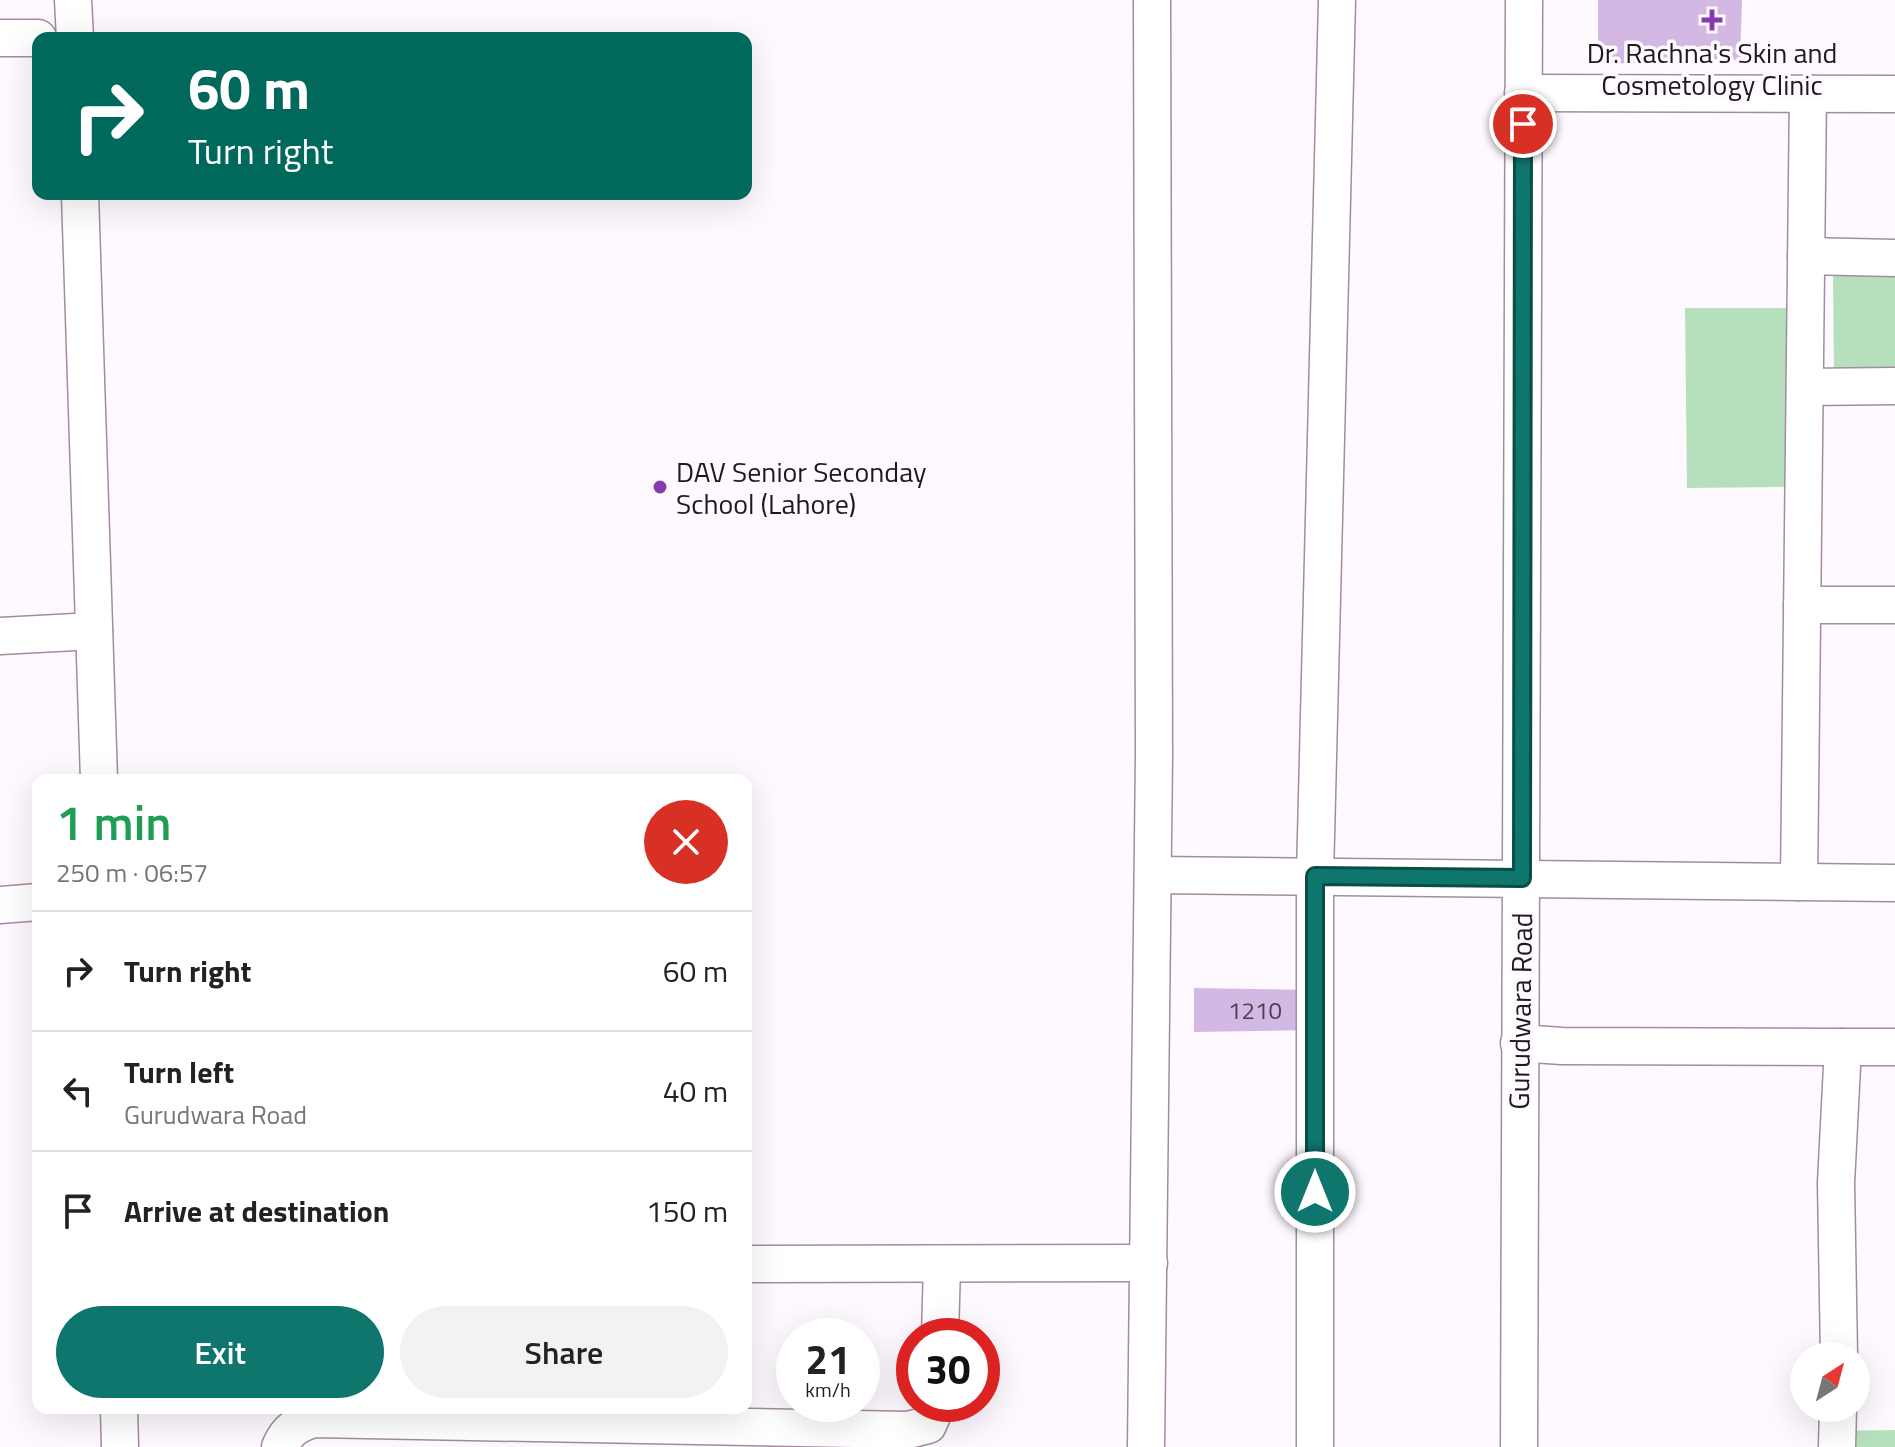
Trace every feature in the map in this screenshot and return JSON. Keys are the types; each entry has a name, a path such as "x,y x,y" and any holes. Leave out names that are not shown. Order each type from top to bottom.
{"street":[{"path":"73,0 75,32"},
{"path":"1146,1447 1153,875 1152,0"},
{"path":"1315,1447 1315,876 1337,0"},
{"name":"Gurudwara Road","path":"1519,1447 1524,0"},
{"path":"0,38 32,38"},
{"path":"1523,93 1895,94"},
{"path":"1799,882 1808,93"},
{"path":"80,200 99,774"},
{"path":"1806,256 1895,258"},
{"path":"1805,387 1895,386"},
{"path":"1802,605 1895,605"},
{"path":"0,636 94,631"},
{"path":"1153,875 1895,883"},
{"path":"0,905 32,902"},
{"path":"1519,1043 1562,1046 1895,1047"},
{"path":"1839,1342 1836,1183 1843,1047"},
{"path":"752,1264 1149,1263"},
{"path":"941,1318 942,1265"},
{"path":"119,1414 120,1447"},
{"path":"280,1447 286,1434 298,1424 314,1419 908,1430 929,1422"},
{"path":"1837,1447 1838,1422"}],"green space":[{"path":"1833,273 1895,273 1895,377 1834,377"},
{"path":"1685,308 1787,308 1789,487 1687,488"},
{"path":"1895,1430 1895,1447 1836,1447 1836,1431"}],"building":[{"path":"1598,0 1742,0 1740,60 1598,64"},
{"path":"1194,988 1315,990 1315,1030 1194,1032"}],"place":[{"name":"Dr. Rachna's Skin and Cosmetology Clinic","path":"1712,20"},
{"name":"DAV Senior Seconday School (Lahore)","path":"660,487"}],"route":[{"path":"1315,1192 1315,876 1522,878 1523,124"}]}
